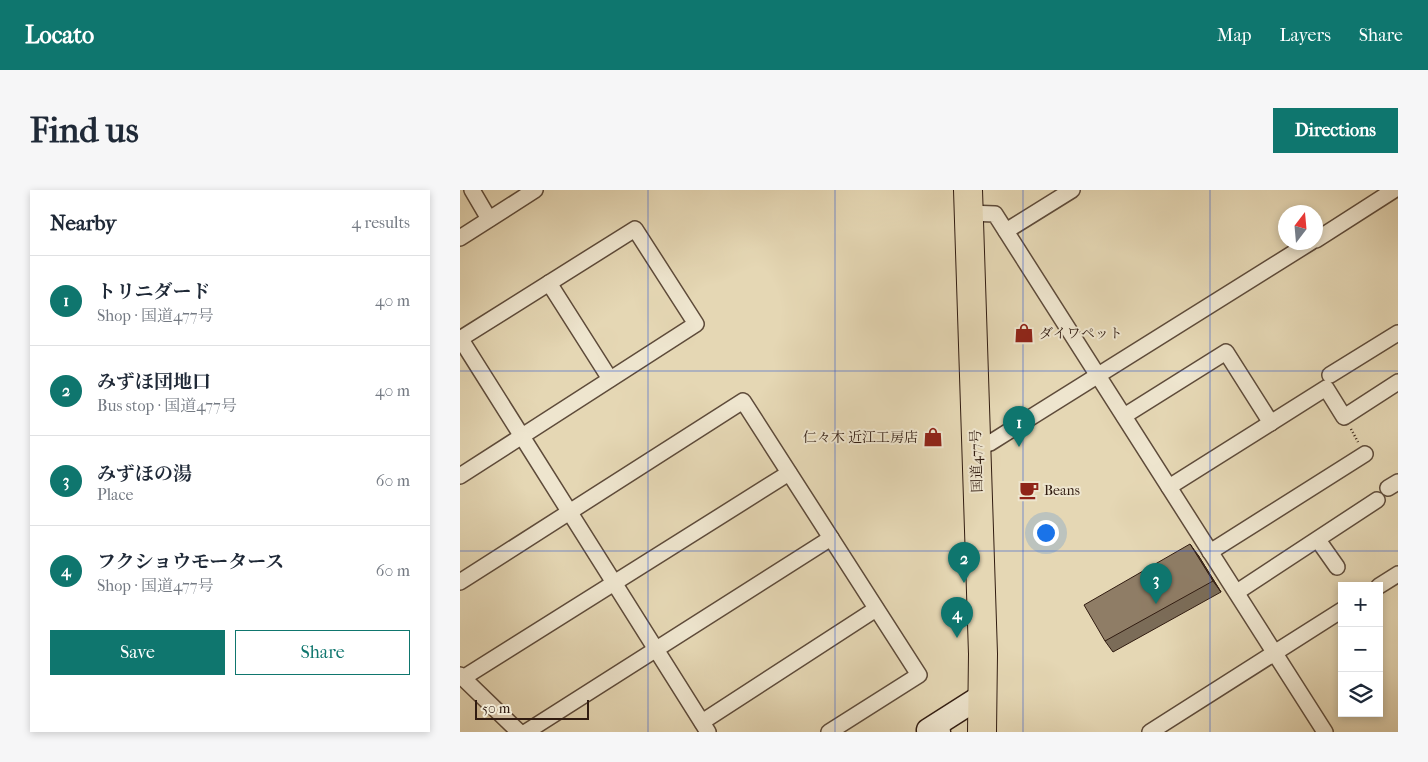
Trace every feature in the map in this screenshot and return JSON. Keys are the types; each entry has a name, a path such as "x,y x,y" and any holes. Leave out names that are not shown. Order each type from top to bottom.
{"highway":[{"name":"国道477号","path":"968,201 983,695 982,732"}],"street":[{"path":"472,190 489,219"},
{"path":"460,238 535,190"},
{"path":"1006,231 1072,190"},
{"path":"1323,236 1394,190"},
{"path":"968,201 995,214 1275,652 1318,729"},
{"path":"460,476 521,437 610,379 696,324 635,229 460,339 521,437 569,513 705,727 876,609"},
{"path":"975,448 990,443 1099,377 1298,250"},
{"path":"549,283 610,379"},
{"path":"1330,375 1398,333"},
{"path":"1124,416 1226,352 1271,423"},
{"path":"1169,487 1326,388 1344,416 1398,382"},
{"path":"460,582 743,401 919,676 829,732"},
{"path":"1210,552 1365,454"},
{"path":"519,732 461,676 789,473"},
{"path":"1236,592 1377,500"},
{"path":"526,732 831,538"},
{"path":"1318,540 1337,567"},
{"path":"1383,583 1398,574"},
{"path":"1150,732 1338,613"},
{"path":"931,731 983,695"}],"path":[{"path":"1344,416 1365,454"}],"building":[{"path":"1190,544 1213,581 1105,641 1084,605"}],"place":[{"name":"ダイワペット","path":"1024,333"},
{"name":"仁々木 近江工房店","path":"933,437"},
{"name":"トリニダード","path":"1019,447"},
{"name":"Beans","path":"1029,490"},
{"name":"みずほ団地口","path":"964,583"},
{"name":"みずほの湯","path":"1156,604"},
{"name":"フクショウモータース","path":"957,638"}]}
